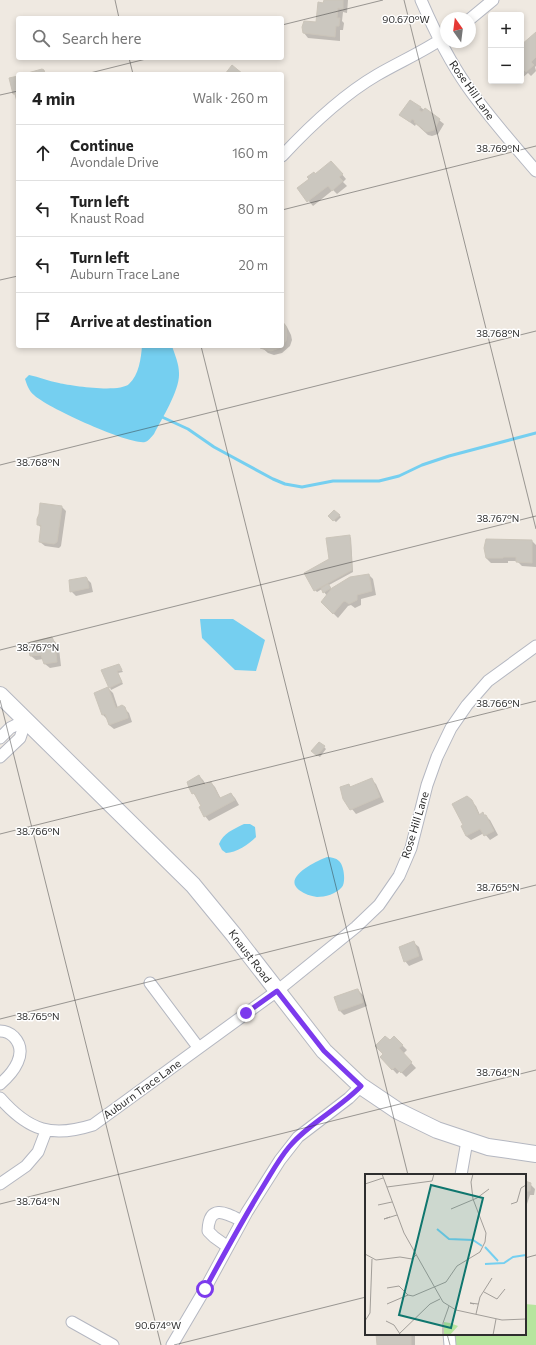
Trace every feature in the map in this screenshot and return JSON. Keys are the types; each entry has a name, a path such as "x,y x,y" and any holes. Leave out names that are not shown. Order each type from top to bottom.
{"main road":[{"name":"Knaust Road","path":"0,695 193,885 234,935 324,1051 361,1086 383,1102 417,1121 437,1130 467,1141 508,1151 536,1154"}],"street":[{"name":"Rose Hill Lane","path":"421,0 440,33"},
{"path":"476,14 493,0"},
{"path":"284,154 306,131 340,100 376,76 440,40"},
{"name":"Rose Hill Lane","path":"448,48 466,85 475,98 494,123 536,171"},
{"name":"Rose Hill Lane","path":"277,991 356,927 379,905 399,876 411,848 427,785 451,728 467,705 488,681 536,646"},
{"path":"0,738 10,728 26,720"},
{"path":"0,757 20,738 26,720"},
{"path":"150,983 198,1047"},
{"name":"Auburn Trace Lane","path":"0,1098 13,1113 26,1122 46,1131 74,1131 93,1125 198,1047 277,991"},
{"path":"0,1032 4,1031 10,1034 16,1040 20,1047 20,1057 9,1075 0,1084"},
{"path":"172,1345 242,1221 289,1147 298,1137 349,1098 361,1086"},
{"path":"0,1184 26,1166 38,1152 46,1131"},
{"path":"461,1174 467,1141"},
{"path":"228,1247 208,1231 210,1217 213,1214 221,1212 228,1213 242,1221"},
{"path":"72,1322 113,1345"},
{"path":"449,1335 450,1345"}],"green space":[{"path":"526,1304 536,1305 536,1345 455,1345 454,1335 526,1335"}],"water":[{"path":"142,348 173,348 178,363 179,373 179,380 174,396 154,434 145,442 123,438 106,432 54,408 32,393 28,388 25,379 29,375 55,382 84,387 124,387 129,384 135,376 140,361"},
{"path":"200,619 233,619 265,640 256,671 235,670 202,638"},
{"path":"244,824 250,824 255,827 256,837 242,848 226,853 222,850 219,844 221,840 229,832"},
{"path":"327,857 335,858 341,863 344,878 342,887 334,893 320,897 305,894 299,890 295,885 295,880 298,875 309,866"}],"building":[{"path":"324,0 343,0 343,9 338,8 337,18 340,18 339,26 336,26 335,37 303,33 302,27 304,21 316,22 318,2 323,3"},
{"path":"536,32 536,57 531,62 534,65 526,72 524,70 524,42"},
{"path":"232,65 241,72 227,72"},
{"path":"42,69 44,72 31,72"},
{"path":"16,76 16,98 15,94 13,94 9,78"},
{"path":"410,100 421,107 419,110 422,112 425,108 440,119 434,130 427,132 412,119 410,122 399,115"},
{"path":"331,161 343,174 339,177 343,181 332,191 328,186 307,202 297,188 309,179 307,177 314,172 315,174"},
{"path":"284,324 286,326 286,341 284,344"},
{"path":"260,348 279,348 271,351"},
{"path":"40,503 62,506 57,542 54,544 39,542 41,525 37,525 37,519"},
{"path":"334,510 340,515 333,521 328,516"},
{"path":"350,535 352,570 314,591 304,573 329,559 326,538"},
{"path":"486,539 532,540 532,563 516,562 516,557 486,558 484,548"},
{"path":"369,574 372,591 357,595 357,600 349,604 345,601 343,602 333,614 321,602 332,588 350,577"},
{"path":"86,577 89,588 70,592 69,580"},
{"path":"328,584 331,588 323,593 321,588"},
{"path":"52,637 55,644 57,662 44,664 41,655 30,656 28,644 30,642"},
{"path":"119,664 122,670 117,671 122,682 109,688 101,670"},
{"path":"108,687 116,708 122,705 125,707 128,716 128,718 109,725 105,714 102,715 94,693"},
{"path":"319,742 325,746 317,756 311,751"},
{"path":"199,775 204,785 211,782 220,798 231,793 235,800 204,817 199,807 201,806 194,793 192,794 187,782"},
{"path":"372,778 380,797 350,810 343,799 340,787 349,784 350,787"},
{"path":"467,796 472,800 479,815 483,812 484,815 486,815 494,831 484,836 480,829 466,836 461,826 463,825 452,804"},
{"path":"414,941 419,956 404,962 399,947"},
{"path":"357,989 363,1002 339,1011 334,997"},
{"path":"385,1036 390,1040 394,1036 403,1045 399,1048 412,1062 401,1073 395,1067 392,1070 380,1057 383,1054 375,1046"},
{"path":"526,1181 531,1183 530,1191 526,1191"},
{"path":"376,1335 411,1335 411,1345 377,1345"}],"waterway":[{"path":"162,417 188,429 214,447 273,479 285,484 302,487 333,481 379,481 399,476 422,465 449,456 536,433"}],"route":[{"path":"205,1289 247,1212 289,1147 298,1137 349,1098 361,1086 324,1051 277,991 246,1013"}]}
